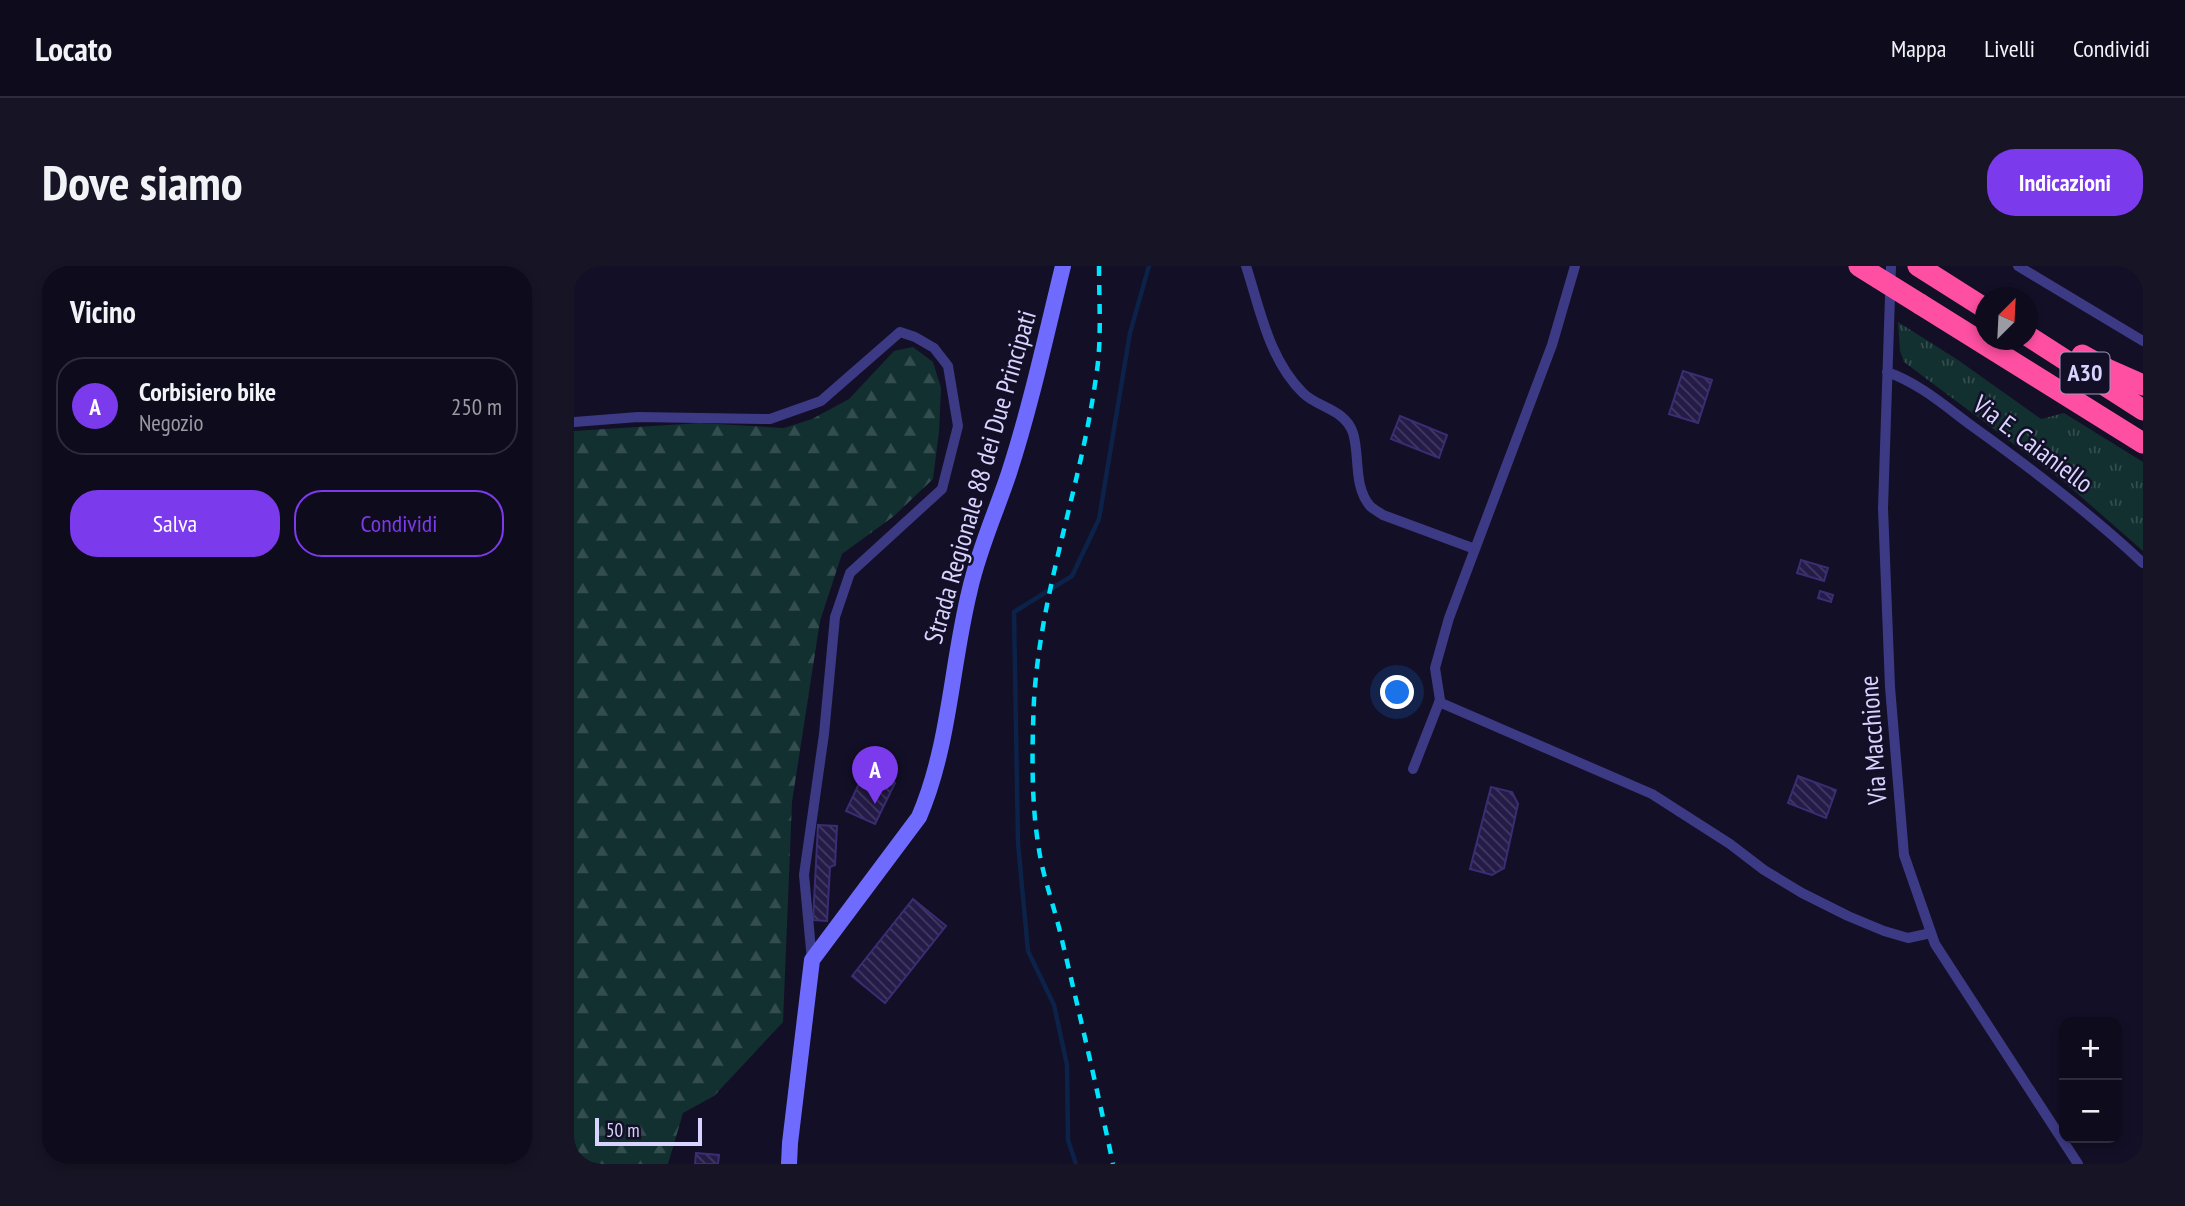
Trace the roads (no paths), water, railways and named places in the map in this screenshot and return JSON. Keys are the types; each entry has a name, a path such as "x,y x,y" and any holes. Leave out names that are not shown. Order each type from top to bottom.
{"highway":[{"name":"A30","path":"1859,266 2143,443"},
{"path":"1919,266 1975,294"},
{"path":"1919,266 1975,302"},
{"path":"2038,330 2108,369 2143,385"},
{"name":"A30","path":"2038,342 2143,410"}],"main road":[{"name":"Strada Regionale 88 dei Due Principati","path":"789,1164 812,960 919,817 931,790 944,735 957,646 970,586 1018,441 1063,266"}],"street":[{"path":"1246,266 1274,351 1304,395 1329,406 1345,419 1352,431 1357,470 1370,506 1383,515 1475,549"},
{"path":"1413,769 1439,702 1435,668 1449,618 1552,345 1575,266"},
{"name":"Via Macchione","path":"1891,266 1883,508 1890,687 1905,855 1935,944 2078,1164"},
{"path":"2018,266 2143,341"},
{"path":"574,422 638,417 711,416 770,419 821,401 900,332 934,348 948,366 958,426 942,489 850,573 835,617 824,734 804,875 812,960"},
{"name":"Via E. Caianiello","path":"1887,372 1909,380 2011,454 2096,521 2143,563"},
{"path":"1439,702 1652,794 1719,836 1764,870 1848,916 1908,938 1931,933"}],"waterway":[{"path":"1076,1164 1068,1140 1067,1065 1054,1005 1028,951 1018,843 1014,612 1072,576 1099,519 1130,333 1149,266"}],"railway":[{"path":"1099,266 1098,363 1081,458 1053,578 1038,658 1034,700 1033,772 1040,855 1068,964 1113,1164"}],"place":[{"name":"Corbisiero bike","path":"875,804"}]}
